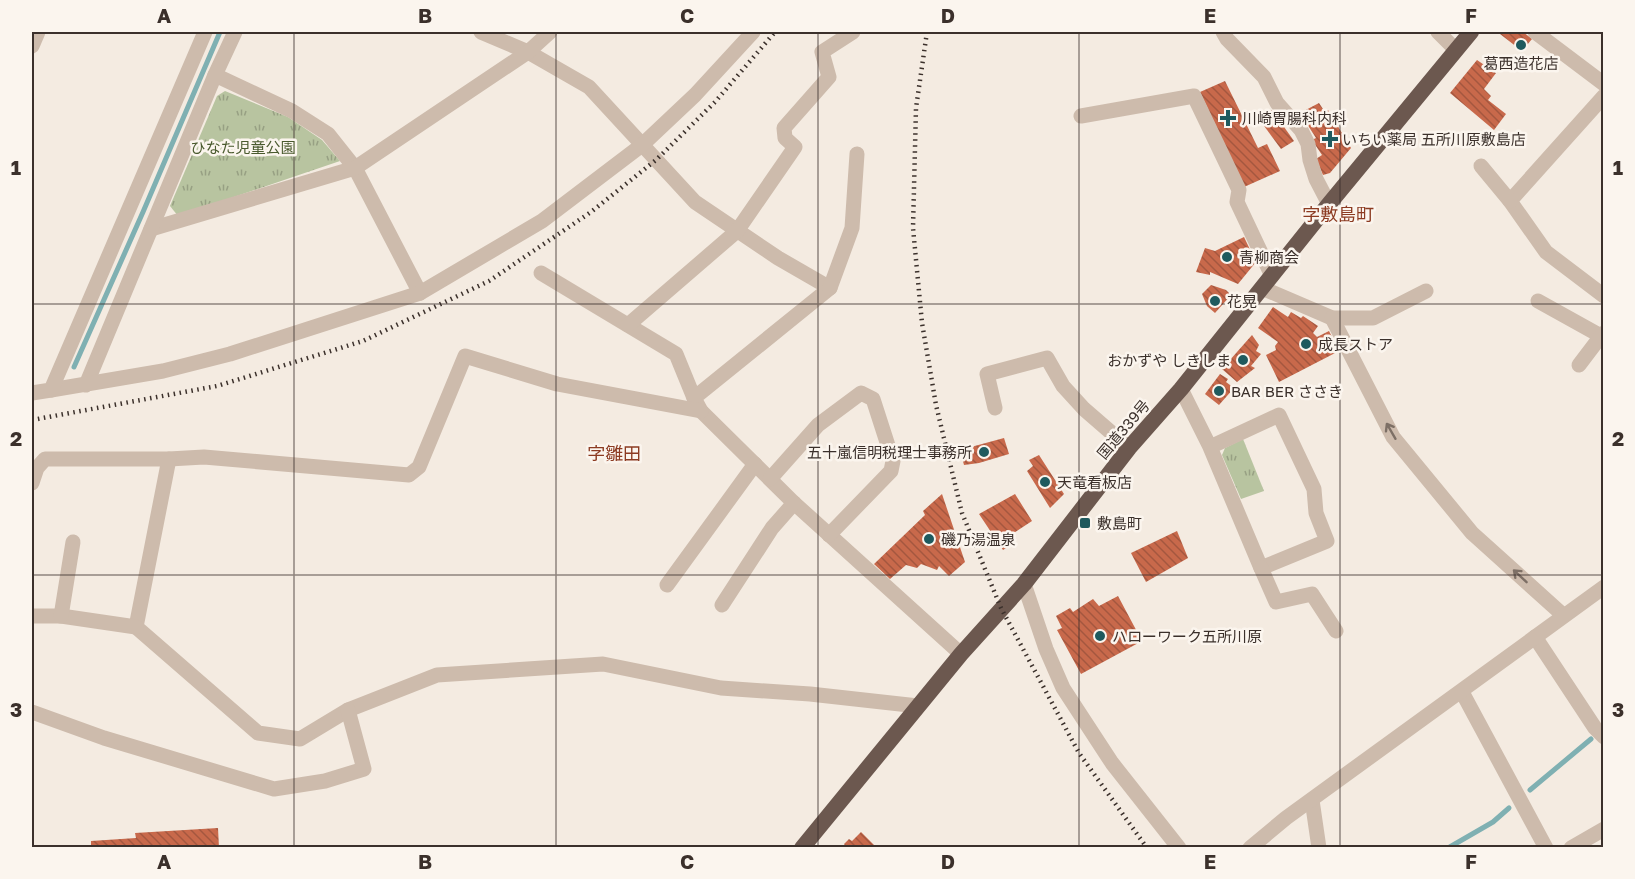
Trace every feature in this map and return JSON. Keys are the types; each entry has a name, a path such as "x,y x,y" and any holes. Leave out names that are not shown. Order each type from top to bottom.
{"highway":[{"name":"国道339号","path":"802,848 961,654 1024,584 1129,448 1181,389 1471,32"}],"street":[{"path":"32,46 38,32"},
{"path":"51,390 205,32"},
{"path":"86,385 235,32"},
{"path":"481,32 528,52 589,87 695,202 778,258 830,288"},
{"path":"151,230 355,168 528,52 550,32"},
{"path":"32,393 163,371 230,354 420,293 542,221 642,145 695,95 753,32"},
{"path":"628,326 737,231 795,147 785,138 784,128 829,77 822,52 853,32"},
{"path":"1223,32 1264,77 1277,103 1301,130 1308,144 1316,178 1329,204"},
{"path":"1438,32 1456,50"},
{"path":"1535,32 1604,84"},
{"path":"215,75 291,111 328,134 355,168 420,293"},
{"path":"1081,116 1194,96 1239,190 1237,202 1267,282 1332,318 1373,318 1426,291"},
{"path":"1510,201 1604,96"},
{"path":"32,483 37,468 45,459 204,457 409,475 419,467 465,356 557,384 697,405 830,288 852,228 857,154"},
{"path":"1481,166 1510,201 1546,252 1603,295"},
{"path":"541,273 676,354 697,405 794,503 961,654"},
{"path":"1538,301 1602,335 1579,365"},
{"path":"1332,318 1393,437 1472,533 1563,615"},
{"path":"995,408 987,374 1047,358 1063,386 1084,409 1129,448"},
{"path":"1181,389 1210,447 1276,602 1312,594 1336,631"},
{"path":"770,479 818,425 861,393 873,399 893,461 891,471 829,535"},
{"path":"1210,447 1279,415 1314,489 1316,513 1327,541 1261,568"},
{"path":"136,627 169,459"},
{"path":"667,585 755,464"},
{"path":"722,604 772,528 794,503"},
{"path":"61,616 73,542"},
{"path":"1024,584 1046,649 1063,688 1112,764 1179,848"},
{"path":"1250,848 1311,800 1604,587"},
{"path":"32,615 61,616 136,627 258,733 300,738 348,710 438,675 603,664 721,688 810,694 918,706"},
{"path":"1535,637 1595,728 1604,737"},
{"path":"1462,692 1546,848"},
{"path":"32,712 104,738 274,789 325,781 364,770 348,710"},
{"path":"1311,800 1319,848"},
{"path":"1571,848 1604,829"}],"green space":[{"name":"ひなた児童公園","path":"225,91 288,117 322,140 340,161 178,216 170,206 217,96"},
{"path":"1243,439 1264,491 1241,499 1222,455 1225,448"}],"building":[{"name":"葛西造花店","path":"1502,32 1523,32 1532,39 1522,51 1500,34"},
{"path":"1477,60 1496,73 1484,89 1491,96 1488,100 1506,114 1494,130 1450,93"},
{"name":"川崎胃腸科内科","path":"1225,81 1258,148 1267,144 1280,171 1244,187 1200,92"},
{"name":"いちい薬局 五所川原敷島店","path":"1319,103 1325,112 1328,110 1351,148 1330,173 1323,175 1316,159 1322,155 1312,140 1316,138 1300,113"},
{"path":"1272,110 1294,141 1281,149 1259,119"},
{"name":"青柳商会","path":"1244,237 1256,262 1238,284 1210,272 1210,275 1196,272 1205,248 1215,251"},
{"name":"花晃","path":"1211,285 1226,290 1231,295 1215,313 1207,306 1202,294"},
{"name":"成長ストア","path":"1273,307 1288,317 1291,312 1301,318 1303,316 1318,326 1313,333 1317,337 1329,331 1339,351 1279,382 1266,355 1276,350 1275,346 1278,342 1258,328"},
{"name":"おかずや しきしま","path":"1252,335 1259,345 1256,351 1261,354 1251,366 1255,368 1237,382 1222,369"},
{"name":"BAR BER ささき","path":"1220,374 1228,379 1226,382 1234,388 1219,405 1205,394"},
{"name":"五十嵐信明税理士事務所","path":"1004,438 1009,454 964,465 960,450"},
{"name":"天竜看板店","path":"1039,455 1064,494 1050,508 1027,471 1033,466 1029,460"},
{"name":"磯乃湯温泉","path":"942,494 965,562 949,576 939,566 937,570 921,564 917,568 906,565 890,579 874,564 925,515 923,511"},
{"path":"1015,494 1032,521 1009,536 1013,544 1003,550 979,514"},
{"path":"1177,531 1188,558 1146,582 1131,553"},
{"name":"ハローワーク五所川原","path":"1118,596 1142,641 1081,674 1057,630 1062,628 1056,616 1070,608 1073,612 1093,599 1099,606"},
{"path":"218,828 219,848 91,848 91,841 136,838 135,833"},
{"path":"861,832 877,848 847,848 844,844 849,839 852,841"}],"waterway":[{"path":"74,367 220,32"},
{"path":"1530,790 1591,739"},
{"path":"1448,848 1493,822 1509,808"}],"railway":[{"path":"32,420 217,386 363,341 489,281 591,212 656,160 715,102 775,32"},
{"path":"927,32 916,108 913,228 922,323 936,405 962,513 1001,608 1079,753 1147,848"}],"place":[{"name":"葛西造花店","path":"1521,45"},
{"name":"川崎胃腸科内科","path":"1228,118"},
{"name":"いちい薬局 五所川原敷島店","path":"1330,139"},
{"name":"青柳商会","path":"1227,257"},
{"name":"花晃","path":"1215,301"},
{"name":"成長ストア","path":"1306,344"},
{"name":"おかずや しきしま","path":"1243,360"},
{"name":"BAR BER ささき","path":"1219,391"},
{"name":"五十嵐信明税理士事務所","path":"984,452"},
{"name":"天竜看板店","path":"1045,482"},
{"name":"敷島町","path":"1085,523"},
{"name":"磯乃湯温泉","path":"929,539"},
{"name":"ハローワーク五所川原","path":"1100,636"}],"district":[{"name":"字敷島町","path":"1338,214"},
{"name":"字雛田","path":"614,453"}]}
